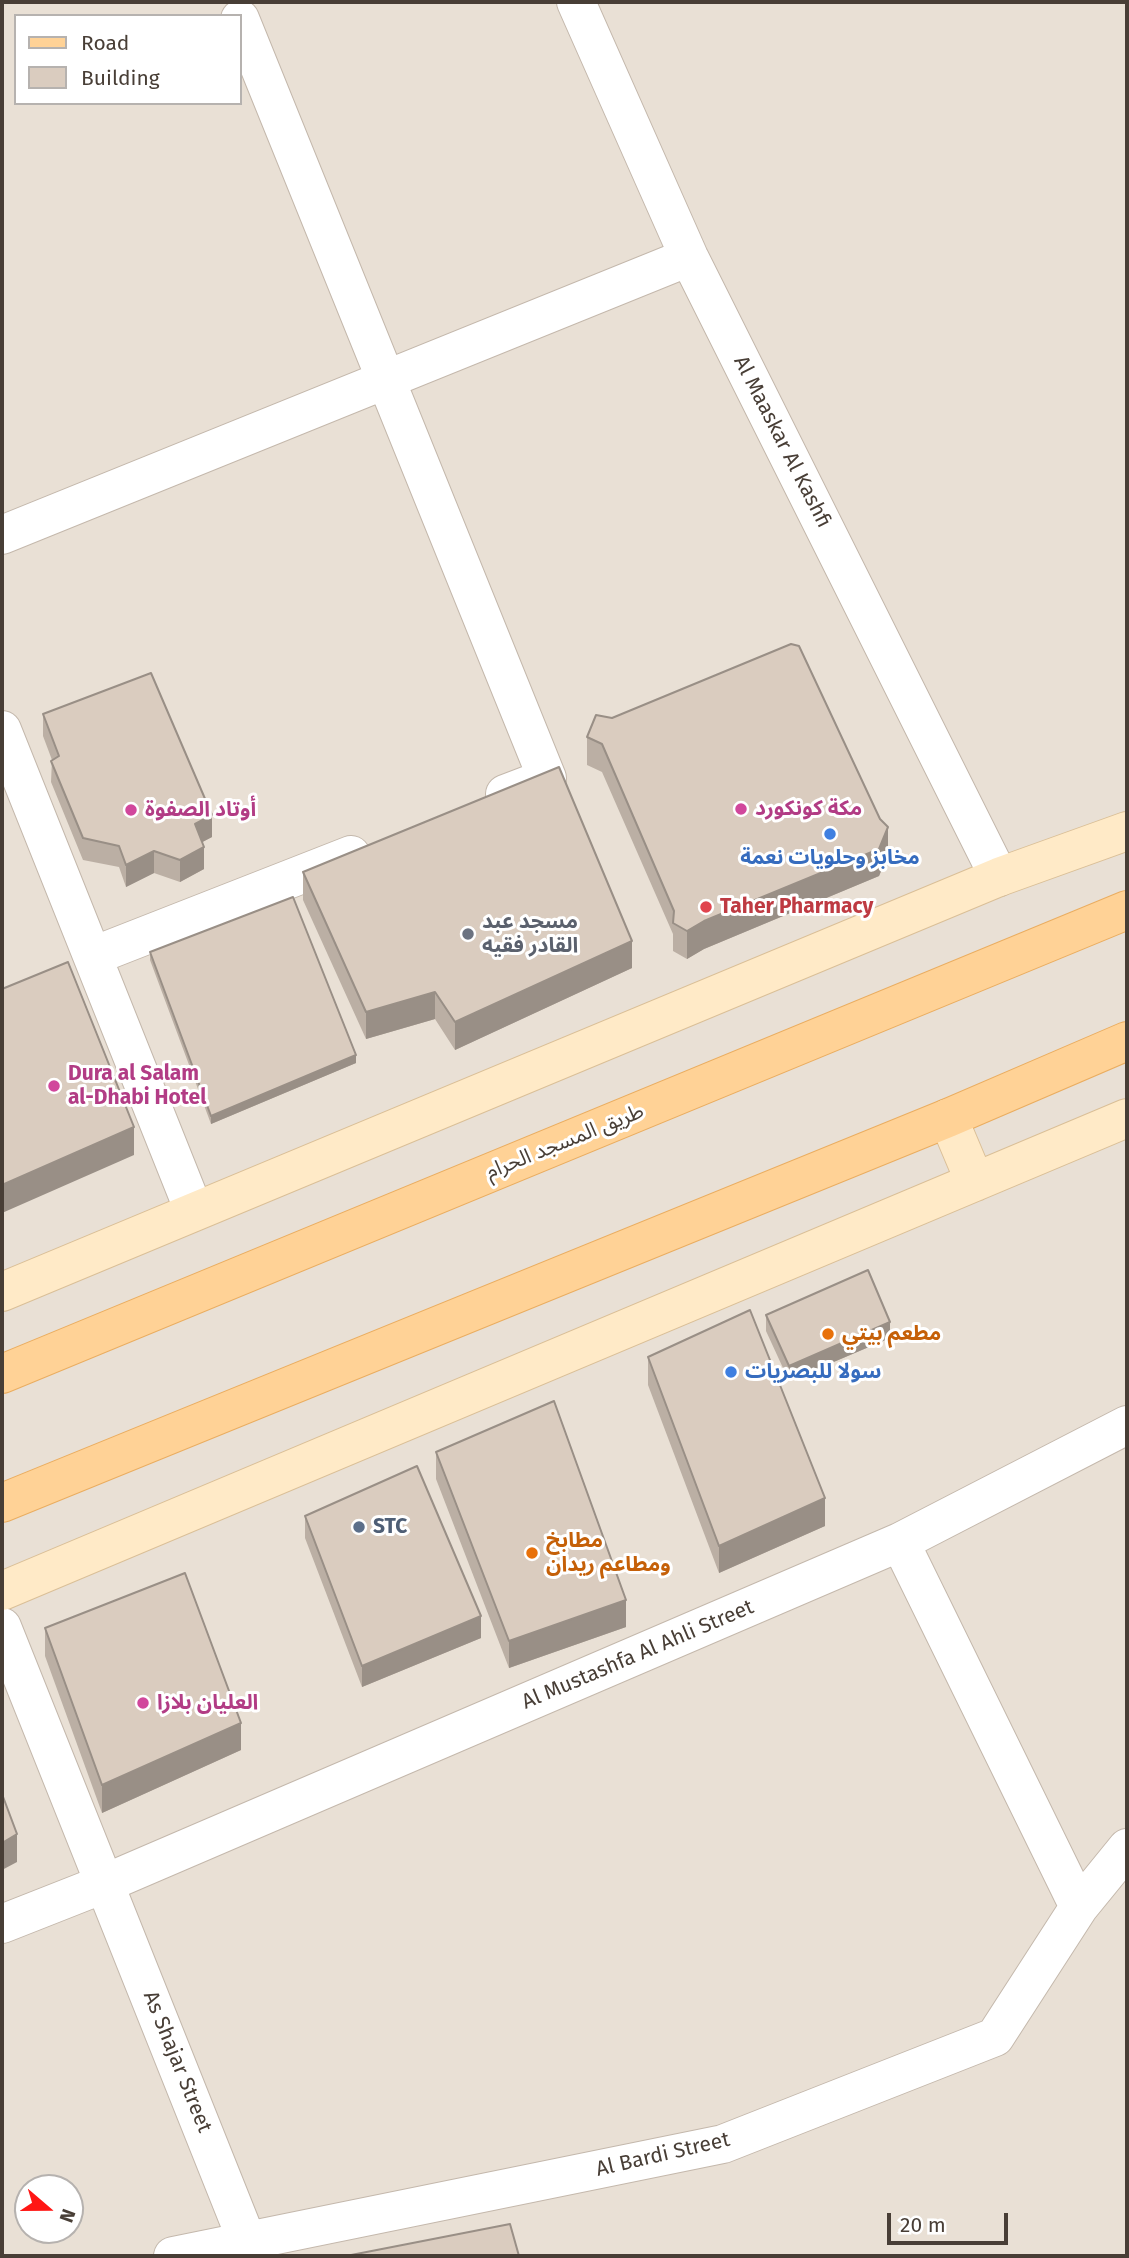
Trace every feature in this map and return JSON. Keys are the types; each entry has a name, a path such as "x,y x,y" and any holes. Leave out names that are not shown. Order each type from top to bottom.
{"main road":[{"name":"طريق المسجد الحرام","path":"2,1374 1127,910"},
{"path":"2,1503 948,1118 1127,1041"}],"street":[{"name":"Al Maaskar Al Kashfi","path":"576,2 689,257 999,877"},
{"path":"242,24 547,778 470,808"},
{"path":"2,535 689,257"},
{"path":"2,730 194,1212"},
{"path":"2,1292 999,877 1127,831"},
{"path":"93,956 379,844"},
{"path":"948,1118 975,1182"},
{"path":"2,1591 1127,1118"},
{"name":"Al Mustashfa Al Ahli Street","path":"2,1924 106,1884 900,1542 1127,1425"},
{"path":"900,1542 1079,1907"},
{"name":"As Shajar Street","path":"2,1627 251,2249"},
{"name":"Al Bardi Street","path":"173,2256 251,2249 723,2144 995,2037 1079,1907 1127,1848"}],"shaded area":[{"path":"2,2 1127,2 1127,2256 2,2256"}],"building":[{"name":"مكة كونكورد","path":"791,644 799,646 880,819 888,827 879,849 704,921 687,931 673,923 674,911 602,744 587,737 596,715 612,718"},
{"name":"أوتاد الصفوة","path":"151,673 212,815 195,824 204,847 180,860 154,851 126,865 119,846 83,838 51,761 59,756 43,714"},
{"name":"مسجد عبد القادر فقيه","path":"559,767 632,941 455,1022 435,992 366,1012 303,872"},
{"path":"293,897 356,1055 211,1116 150,952"},
{"name":"Dura al Salam al-Dhabi Hotel","path":"68,962 134,1127 2,1185 2,989"},
{"name":"مطعم بيتي","path":"868,1270 890,1322 789,1366 766,1315"},
{"path":"750,1310 825,1498 719,1546 648,1357"},
{"name":"مطابخ ومطاعم ريدان","path":"554,1401 626,1600 509,1641 436,1452"},
{"path":"417,1466 481,1616 362,1666 305,1516"},
{"name":"العليان بلازا","path":"185,1573 241,1723 102,1785 45,1628"},
{"path":"2,1794 17,1834 2,1843"},
{"path":"510,2224 519,2256 346,2256"}],"place":[{"name":"مكة كونكورد","path":"741,809"},
{"name":"أوتاد الصفوة","path":"131,810"},
{"name":"مخابز وحلويات نعمة","path":"830,834"},
{"name":"Taher Pharmacy","path":"706,907"},
{"name":"مسجد عبد القادر فقيه","path":"468,934"},
{"name":"Dura al Salam al-Dhabi Hotel","path":"54,1086"},
{"name":"مطعم بيتي","path":"828,1334"},
{"name":"سولا للبصريات","path":"731,1372"},
{"name":"STC","path":"359,1527"},
{"name":"مطابخ ومطاعم ريدان","path":"532,1553"},
{"name":"العليان بلازا","path":"143,1703"}]}
